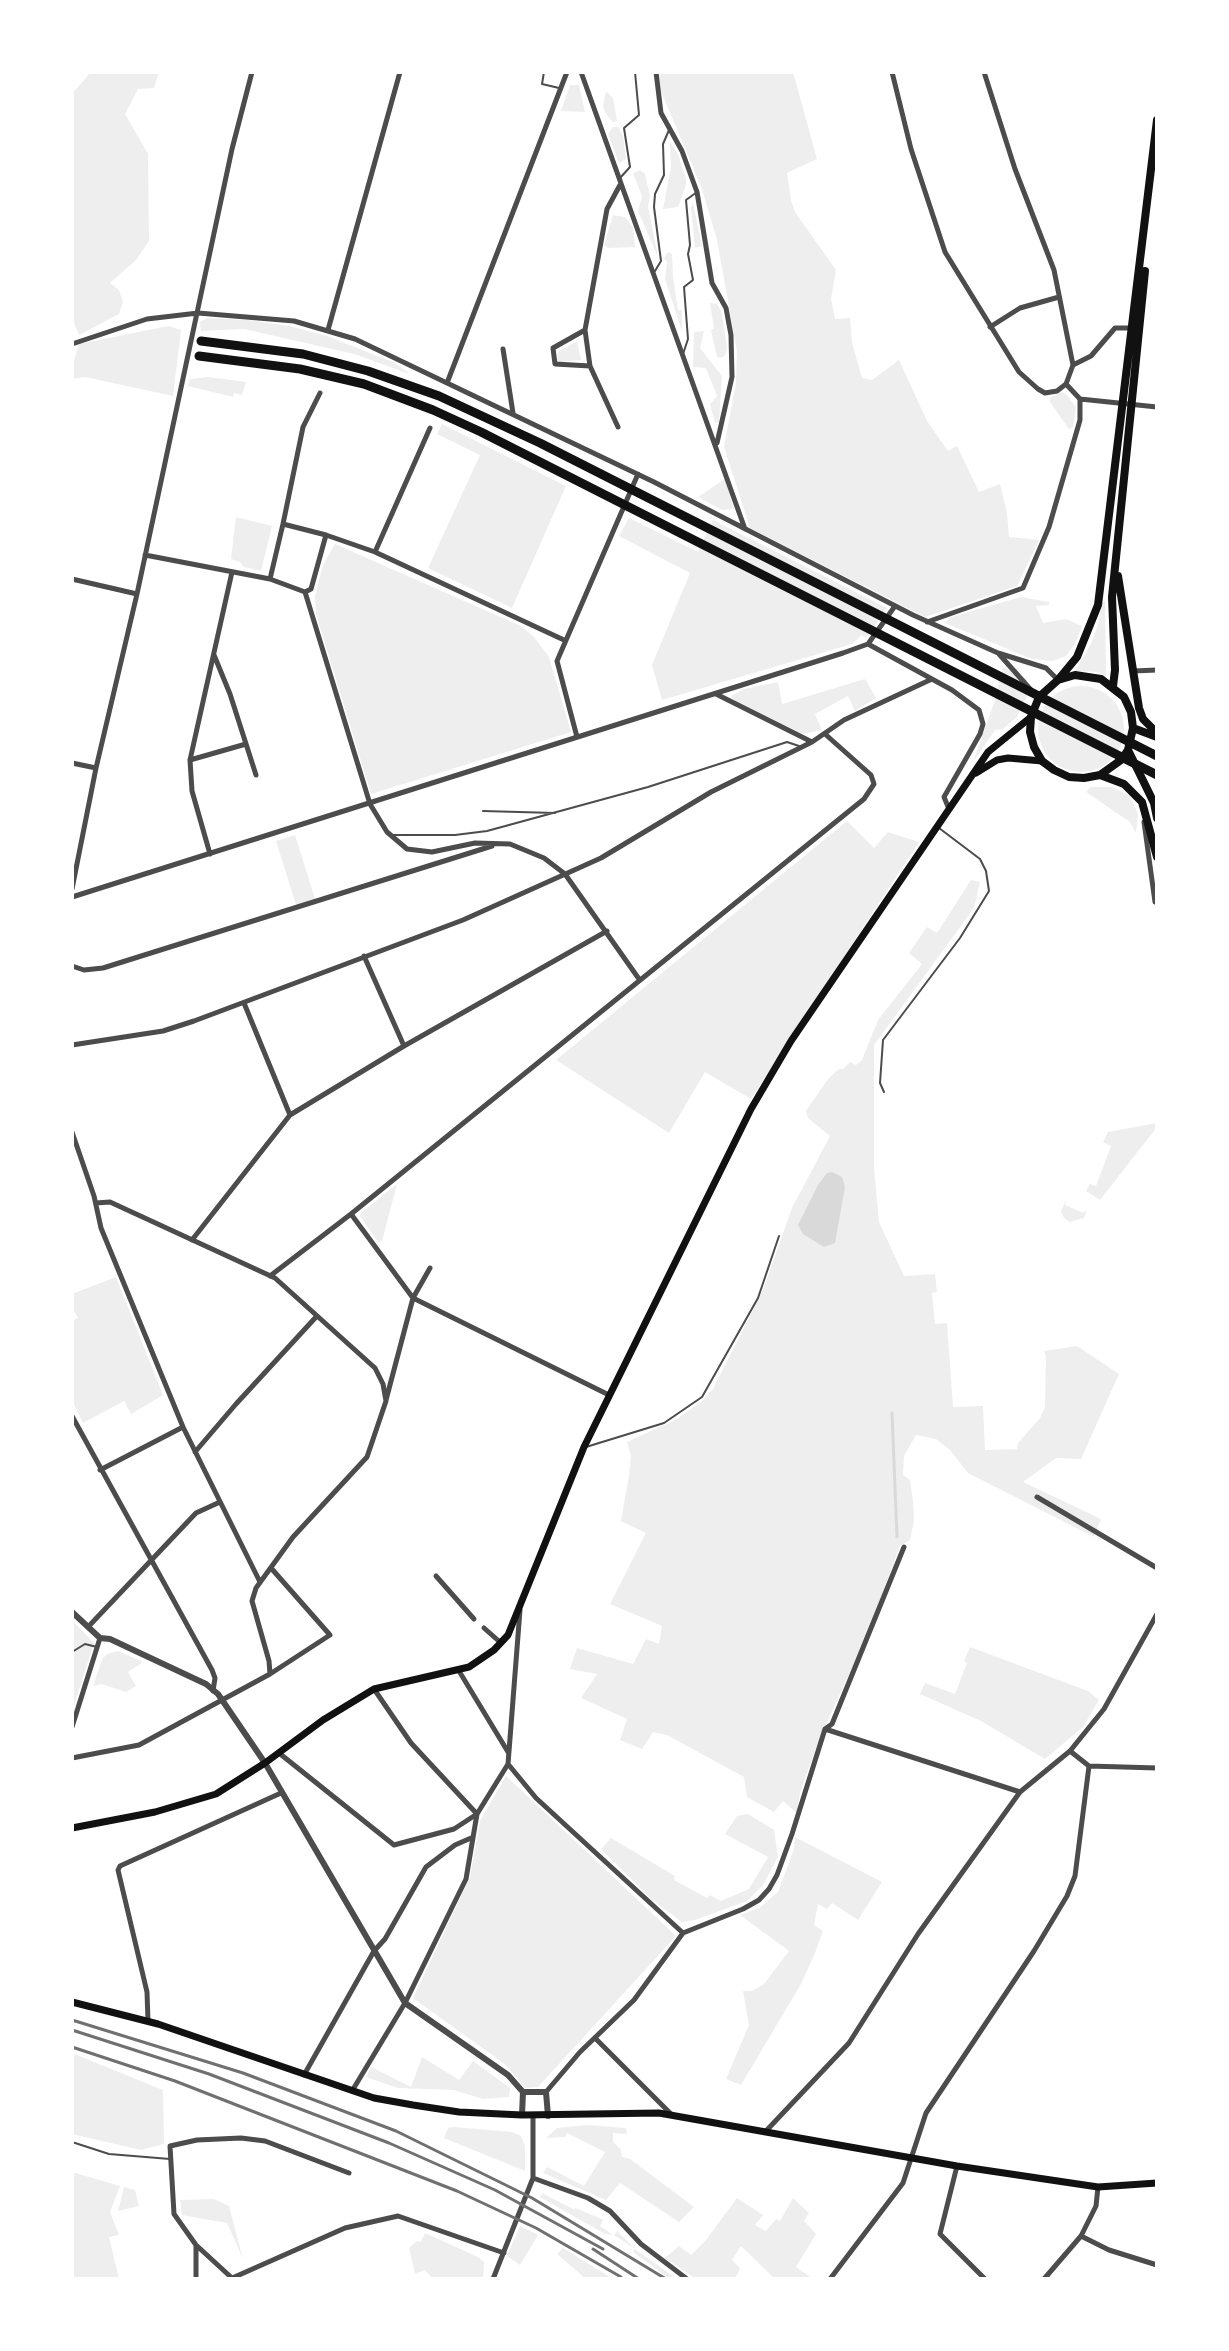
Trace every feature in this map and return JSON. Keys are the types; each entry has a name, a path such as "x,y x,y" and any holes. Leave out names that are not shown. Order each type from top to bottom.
{"highway":[{"path":"201,341 303,354 368,371 439,396 540,443 1157,756"},
{"path":"199,356 300,369 364,384 433,410 533,458 1157,775"},
{"path":"1128,748 1157,749"}],"main road":[{"path":"1113,686 1115,670 1112,597 1132,406 1136,328 1157,120"},
{"path":"1140,708 1133,724 1128,748 1111,769 1100,775 1084,778 1069,777 1054,771 1042,761 1034,747 1030,732 1031,717 1039,697 1058,680 1077,657 1098,605 1122,405 1136,328 1157,163"},
{"path":"1116,566 1140,708 1143,719 1157,732"},
{"path":"1058,680 1075,675 1088,676 1113,686 1124,697 1133,724 1157,737"},
{"path":"72,1828 155,1812 216,1794 265,1763 323,1720 374,1689 469,1667 508,1635 584,1448 751,1110 791,1041 949,809 994,747 1031,717"},
{"path":"1128,748 1154,803 1157,818"},
{"path":"974,775 996,760 1008,758 1042,761"},
{"path":"1100,775 1124,784 1142,802 1157,857"},
{"path":"72,2002 148,2021 352,2091 413,2105 459,2112 533,2116 659,2113 957,2166 1098,2187 1157,2183"}],"street":[{"path":"72,889 96,768 137,594 232,149 252,72"},
{"path":"328,330 400,72"},
{"path":"447,383 567,72"},
{"path":"581,72 745,529"},
{"path":"656,72 660,113 681,151 697,192 712,283 726,308 731,335 732,377 716,445"},
{"path":"892,72 911,149 945,252 1019,372 1045,393 1057,391 1066,384 1073,365 1054,270 1015,169 984,72"},
{"path":"618,427 590,366 585,330 607,209 619,183"},
{"path":"990,327 1020,308 1059,297"},
{"path":"72,344 147,319 198,313 274,318 328,330 355,339 513,412 927,622 998,653 1046,668 1058,680"},
{"path":"1073,365 1092,356 1115,328 1136,328"},
{"path":"585,330 553,348 555,364 590,366"},
{"path":"503,349 513,412"},
{"path":"1066,384 1080,399 1157,407"},
{"path":"270,579 303,427 320,393"},
{"path":"927,622 1023,588 1049,527 1080,420 1080,399"},
{"path":"375,552 430,428"},
{"path":"577,737 557,661 564,640 638,474"},
{"path":"283,524 375,552 564,640"},
{"path":"145,555 270,579 305,592 311,589 326,536"},
{"path":"210,854 190,784 190,760 232,572"},
{"path":"72,579 137,594"},
{"path":"305,592 370,804 390,835 407,849 432,852 475,843 510,844 544,858 565,874 639,979"},
{"path":"72,897 868,644 895,606"},
{"path":"868,644 932,679 979,711 982,718 980,734 944,798 949,809"},
{"path":"998,653 1039,697"},
{"path":"214,654 256,775"},
{"path":"1133,671 1157,670"},
{"path":"72,1045 163,1031 244,1003 463,920 601,858 711,792 812,742 844,720 932,679"},
{"path":"716,694 812,742"},
{"path":"270,1275 351,1214 864,799 874,784 871,776 825,734"},
{"path":"190,760 246,744"},
{"path":"72,763 96,768"},
{"path":"1142,802 1155,902"},
{"path":"72,966 84,970 103,968 484,847 510,844"},
{"path":"192,1240 290,1115 404,1046 607,931"},
{"path":"364,956 404,1046"},
{"path":"244,1003 290,1115"},
{"path":"72,1132 96,1203 101,1228 183,1427 260,1582"},
{"path":"96,1203 110,1203 270,1275 375,1368 383,1384 386,1401"},
{"path":"351,1214 413,1298 609,1395"},
{"path":"270,1674 269,1661 252,1601 260,1582 293,1537 368,1457 386,1401 413,1298 430,1268"},
{"path":"195,1452 316,1317"},
{"path":"73,1419 212,1670 215,1678 213,1691"},
{"path":"100,1470 183,1427"},
{"path":"1037,1497 1157,1568"},
{"path":"88,1627 196,1513 220,1502"},
{"path":"548,2116 546,2092 595,2038 634,2000 683,1933 743,1909 759,1900 769,1889 777,1875 792,1834 825,1729 832,1724 903,1547"},
{"path":"72,1758 139,1745 222,1702 330,1635 271,1568"},
{"path":"436,1576 474,1619"},
{"path":"352,2091 405,2003 466,1879 471,1838 477,1814 508,1764 520,1606"},
{"path":"72,1612 100,1638 110,1639 206,1684 213,1691 265,1763 405,2003 508,2075 523,2092 522,2115"},
{"path":"765,2132 849,2043 918,1934 1020,1792 1070,1751 1104,1709 1157,1614"},
{"path":"484,1628 501,1643"},
{"path":"72,1727 100,1638"},
{"path":"459,1671 509,1754"},
{"path":"374,1689 411,1743 477,1814"},
{"path":"825,1729 1020,1792"},
{"path":"1070,1751 1089,1766 1157,1768"},
{"path":"279,1753 394,1845 454,1829 477,1814"},
{"path":"508,1764 536,1798 683,1933"},
{"path":"830,2279 903,2183 909,2157 926,2112 1034,1951 1067,1896 1075,1876 1089,1766"},
{"path":"148,2021 147,1992 118,1870 120,1866 281,1793"},
{"path":"304,2074 374,1951 385,1939 426,1867 455,1845 471,1838"},
{"path":"595,2038 672,2116"},
{"path":"523,2092 546,2092"},
{"path":"493,2279 533,2178 533,2116"},
{"path":"349,2173 265,2141 241,2138 201,2140 170,2146 174,2214 196,2244 232,2279 345,2228 398,2216 504,2253"},
{"path":"957,2166 940,2234 985,2279"},
{"path":"533,2178 588,2198 610,2211 641,2244 687,2279"},
{"path":"1044,2279 1082,2236 1096,2206 1098,2187"},
{"path":"1082,2236 1109,2250 1157,2265"},
{"path":"196,2244 196,2279"}],"lane":[{"path":"544,72 542,84 562,89"},
{"path":"619,183 630,167 624,128 639,115 635,72"},
{"path":"653,274 661,261 654,207 655,194 664,175 663,144 669,128"},
{"path":"683,354 688,339 684,287 693,280 688,254 689,230 686,200 697,192"},
{"path":"390,835 455,835 488,831 665,782 787,742 802,747"},
{"path":"483,811 558,813"},
{"path":"884,1092 880,1083 883,1040 960,938 988,891 986,871 980,859 937,827"},
{"path":"584,1448 664,1423 702,1397 759,1298 779,1236"},
{"path":"72,1652 85,1644 99,1647"},
{"path":"72,2142 109,2154 170,2159"}],"shaded area":[{"path":"91,72 159,72 154,88 138,89 125,114 148,154 149,241 136,260 110,283 119,290 123,302 119,314 79,335 72,318 72,94"},
{"path":"659,72 793,72 817,159 787,173 791,200 795,212 836,270 831,299 835,319 850,318 852,343 862,378 872,380 899,360 927,421 948,451 957,446 979,492 1000,484 1007,513 1009,537 1039,540 1017,586 925,617 750,528 724,447 736,383 737,351 717,240 702,189 661,91"},
{"path":"570,85 579,85 585,112 561,111"},
{"path":"606,91 613,98 617,121 613,122 603,106"},
{"path":"613,127 618,127 623,136 626,159 619,163 608,134"},
{"path":"670,142 678,154 686,185 678,207 663,209 671,167"},
{"path":"640,170 645,174 650,196 648,206 658,257 638,211 642,196 633,173"},
{"path":"693,203 702,246 695,248 691,207"},
{"path":"613,215 625,217 633,227 635,247 608,248 604,245"},
{"path":"668,252 672,254 678,310 682,310 682,331 665,279 667,262 664,258"},
{"path":"710,303 717,304 722,313 727,348 725,356 720,358 717,357 711,330 714,329"},
{"path":"207,318 248,320 289,326 327,336 395,363 410,374 354,354 244,329 201,331 200,322"},
{"path":"168,326 181,330 173,396 85,377 72,379 72,367 79,344"},
{"path":"704,331 700,348 722,376 719,422 715,423 710,404 717,396 706,368 693,367 694,332"},
{"path":"577,341 581,360 557,362 558,352"},
{"path":"208,377 246,382 242,395 234,393 233,397 188,386 190,379"},
{"path":"1061,392 1067,395 1076,407 1073,427 1069,429 1050,402 1050,398"},
{"path":"442,424 566,486 512,608 428,568 480,455 437,434"},
{"path":"725,479 734,509 722,510 698,497"},
{"path":"236,517 272,526 261,571 244,567 240,562 231,559"},
{"path":"629,518 698,552 713,520 887,608 866,638 862,635 852,644 662,700 652,665 690,573 619,536"},
{"path":"335,544 521,626 534,637 549,657 571,732 371,794 316,614 315,596 323,565"},
{"path":"1021,597 1049,602 1049,605 1036,606 1043,623 1066,619 1082,626 1075,644 1066,656 1053,661 1032,659 945,623 951,617"},
{"path":"1105,601 1106,677 1098,672 1075,671 1091,644 1098,625 1102,603"},
{"path":"1003,667 1027,679 1028,694 1017,717 1003,729 995,730 973,762 994,703"},
{"path":"865,679 876,698 855,711 848,696 815,714 822,730 803,734 735,701 731,696 744,689 778,682 782,704"},
{"path":"1073,686 1089,686 1112,698 1121,712 1124,729 1121,746 1112,760 1089,772 1073,772 1057,765 1045,753 1038,737 1038,721 1045,705 1057,693"},
{"path":"1091,787 1112,787 1130,796 1138,814 1136,833 1130,822 1086,792"},
{"path":"847,821 874,848 888,832 919,842 751,1099 705,1072 669,1133 556,1060"},
{"path":"295,835 315,899 296,905 276,841"},
{"path":"971,880 980,882 974,908 874,1045 874,1169 879,1222 904,1276 935,1274 937,1292 932,1293 935,1324 947,1323 953,1407 983,1406 985,1450 1017,1449 1018,1443 1040,1418 1045,1407 1046,1356 1044,1351 1077,1346 1119,1374 1081,1459 1056,1458 1023,1482 1101,1519 1094,1537 968,1473 950,1450 936,1439 916,1435 904,1456 903,1475 910,1480 913,1501 914,1521 910,1540 900,1546 867,1635 819,1740 800,1792 797,1813 783,1801 774,1812 747,1797 744,1777 667,1735 653,1732 642,1749 620,1740 627,1719 581,1698 597,1674 570,1669 577,1648 633,1664 646,1639 659,1644 662,1626 610,1604 646,1533 621,1521 631,1456 627,1442 677,1419 702,1401 713,1389 763,1290 792,1208 830,1136 808,1118 806,1111 828,1079 850,1062 856,1065 862,1060 878,1020 922,964 909,953 927,927 937,933"},
{"path":"1157,1123 1157,1127 1100,1200 1086,1191 1090,1184 1096,1186 1111,1146 1103,1142 1108,1132"},
{"path":"832,1172 842,1177 845,1187 835,1243 824,1247 803,1234 798,1225 818,1185 827,1173"},
{"path":"397,1184 382,1241 378,1242 360,1216"},
{"path":"1067,1198 1065,1205 1083,1213 1087,1210 1084,1218 1070,1222 1064,1218 1061,1211"},
{"path":"116,1277 163,1395 131,1414 124,1401 83,1423 72,1400 72,1321 78,1318 72,1308 72,1294"},
{"path":"72,1620 94,1643 72,1712"},
{"path":"970,1647 1088,1691 1099,1700 1083,1727 1045,1759 981,1721 920,1694 925,1683 955,1694 967,1663 964,1661"},
{"path":"118,1651 143,1662 128,1672 136,1686 126,1692 102,1684 93,1686 102,1659 107,1654"},
{"path":"506,1776 676,1936 538,2087 525,2088 506,2065 413,1998 470,1877 480,1821"},
{"path":"748,1814 774,1830 778,1857 763,1885 747,1901 695,1920 682,1922 652,1900 601,1849 611,1838 675,1876 674,1880 707,1898 710,1895 721,1901 749,1889 768,1857 725,1834 737,1816"},
{"path":"795,1837 882,1882 858,1920 832,1903 827,1909 818,1904 814,1925 823,1931 815,1953 801,1984 741,2085 726,2079 749,2025 743,1991 752,1991 764,1984 789,1951 740,1915 759,1908 778,1892 794,1849"},
{"path":"72,2053 163,2090 164,2144 141,2150 72,2134"},
{"path":"422,2057 459,2080 473,2061 510,2088 509,2097 483,2099 454,2090 398,2088 366,2077 371,2067 411,2087"},
{"path":"588,2125 626,2128 627,2134 613,2133 613,2142 621,2150 622,2157 630,2159 694,2207 679,2222 620,2183 606,2200 543,2173 547,2167 584,2186 605,2152 567,2133 565,2137 546,2138 557,2128"},
{"path":"448,2128 512,2132 521,2136 525,2146 525,2171 444,2138"},
{"path":"72,2172 120,2186 110,2212 119,2235 109,2237 119,2279 72,2279"},
{"path":"124,2187 135,2190 139,2206 118,2211"},
{"path":"542,2193 575,2210 575,2208 603,2220 600,2226 613,2235 605,2234 540,2197"},
{"path":"737,2198 763,2215 755,2225 766,2231 776,2219 780,2221 793,2198 809,2213 804,2221 816,2234 796,2267 813,2279 775,2279 741,2246 732,2260 740,2268 735,2279 696,2279 665,2258 679,2246 691,2255 706,2240"},
{"path":"214,2199 229,2206 243,2259 227,2223 182,2215 180,2200"},
{"path":"520,2226 538,2235 520,2265 507,2256"},
{"path":"617,2231 635,2249 614,2235"},
{"path":"425,2233 478,2257 484,2262 483,2279 433,2279 425,2270 415,2274 409,2248 417,2241 421,2242"},
{"path":"563,2248 613,2279 586,2279 557,2254"},
{"path":"635,2249 677,2279 670,2279 633,2252"}],"waterway":[{"path":"892,1413 897,1537"}],"railway":[{"path":"72,2020 243,2073 396,2131 532,2198 666,2279"},
{"path":"72,2030 209,2074 389,2143 495,2190 603,2249"},
{"path":"72,2047 175,2081 457,2191 536,2228 621,2277"},
{"path":"593,2249 639,2279"}]}
